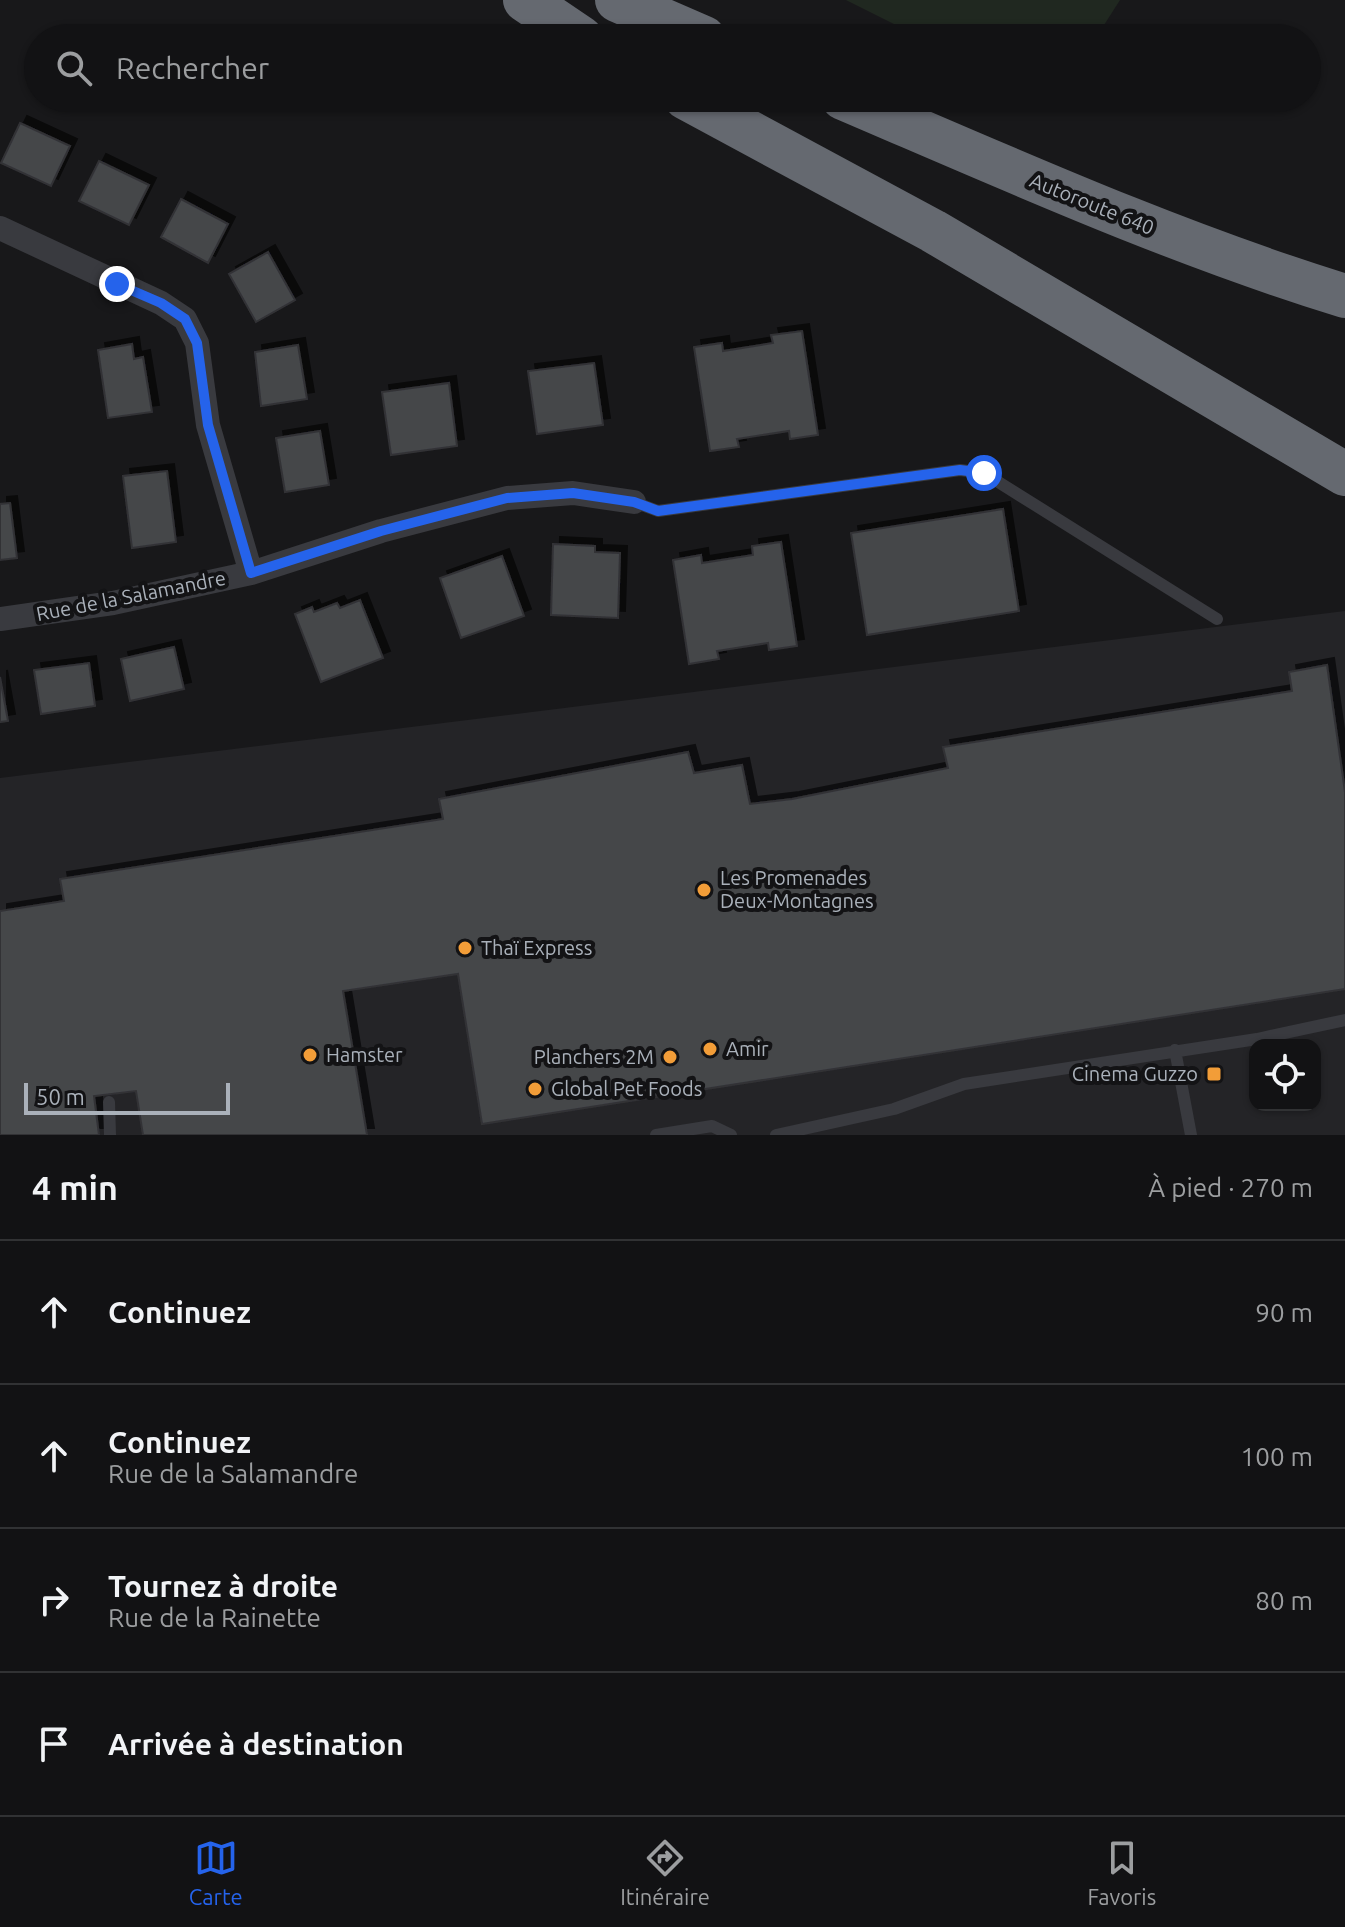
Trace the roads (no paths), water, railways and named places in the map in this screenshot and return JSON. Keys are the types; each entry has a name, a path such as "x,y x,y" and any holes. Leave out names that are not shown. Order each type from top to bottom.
{"highway":[{"path":"525,0 560,24"},
{"path":"617,0 672,24"},
{"path":"712,112 933,231 1345,474"},
{"name":"Autoroute 640","path":"875,112 1154,230 1345,296"}],"street":[{"path":"0,228 161,303 185,319 197,343 208,425 251,573"},
{"name":"Rue de la Salamandre","path":"0,619 113,603 251,573 381,531 507,498 573,493 634,502"}],"lane":[{"path":"634,502 658,511 960,470 984,473 1217,619"},
{"path":"776,1135 894,1109 964,1084 1257,1039 1345,1020"},
{"path":"1175,1050 1191,1135"},
{"path":"109,1102 110,1135"},
{"path":"656,1135 712,1126 731,1135"}],"place":[{"name":"Les Promenades Deux-Montagnes","path":"704,890"},
{"name":"Thaï Express","path":"465,948"},
{"name":"Amir","path":"710,1049"},
{"name":"Hamster","path":"310,1055"},
{"name":"Planchers 2M","path":"670,1057"},
{"name":"Cinema Guzzo","path":"1214,1074"},
{"name":"Global Pet Foods","path":"535,1089"}]}
